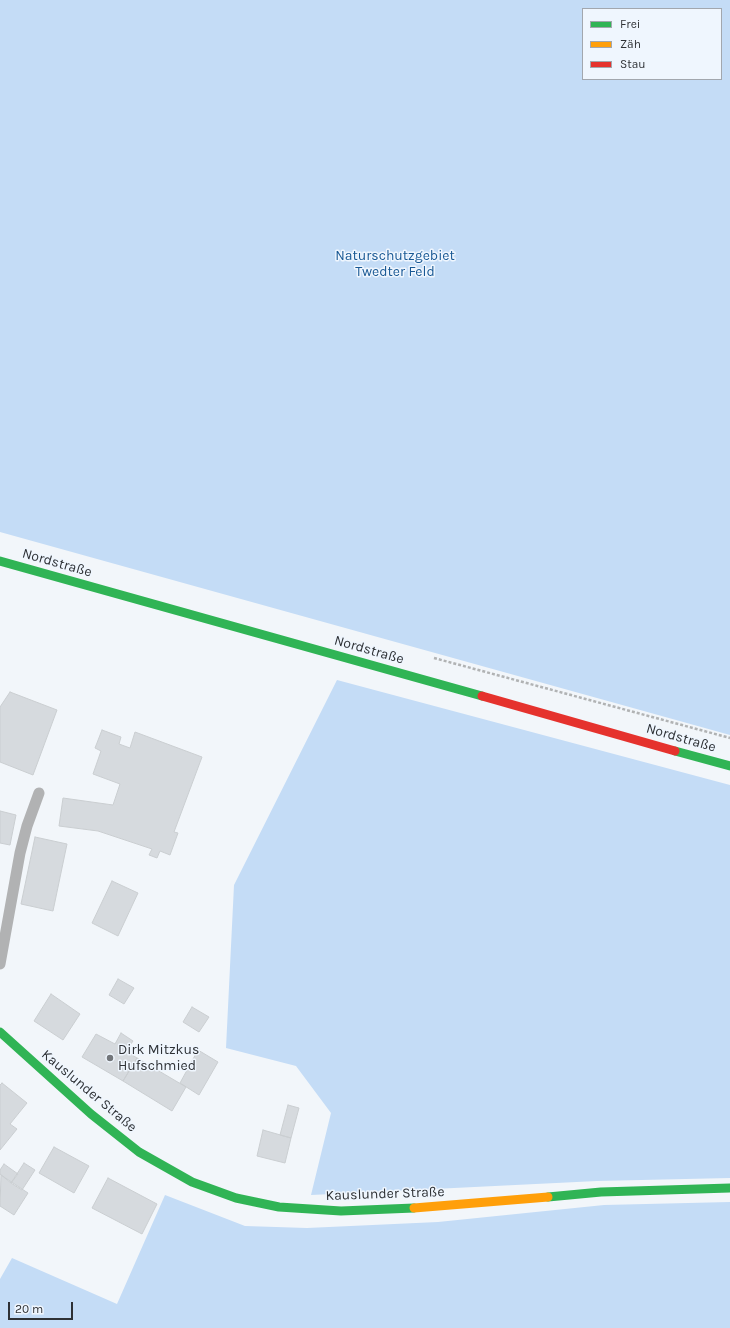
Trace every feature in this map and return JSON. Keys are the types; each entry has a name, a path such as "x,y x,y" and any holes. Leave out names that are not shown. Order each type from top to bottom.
{"street":[{"name":"Nordstraße","path":"0,561 730,766"},
{"name":"Kauslunder Straße","path":"0,1032 91,1114 139,1152 192,1182 236,1198 279,1207 341,1212 422,1208 601,1192 730,1188"}],"lane":[{"path":"0,964 20,854 27,826 39,793"}],"green space":[{"name":"Naturschutzgebiet Twedter Feld","path":"0,0 730,0 730,735 0,532"},
{"path":"337,680 730,785 730,1178 597,1181 311,1195 331,1113 296,1066 226,1048 234,885"},
{"path":"165,1195 245,1226 307,1228 438,1222 604,1205 730,1202 730,1328 0,1328 0,1279 12,1258 117,1304"}],"building":[{"path":"10,692 57,710 33,775 0,762 0,707"},
{"path":"102,730 121,737 119,744 130,748 135,732 202,757 174,832 178,833 170,855 160,851 157,858 149,855 152,849 98,831 59,826 63,798 113,805 120,784 93,774 101,751 95,748"},
{"path":"0,811 16,815 10,845 0,843"},
{"path":"35,837 67,844 53,911 21,904"},
{"path":"112,881 138,893 118,936 92,923"},
{"path":"118,979 134,988 124,1004 109,995"},
{"path":"51,994 80,1014 63,1040 34,1021"},
{"path":"192,1007 209,1017 199,1032 183,1022"},
{"name":"Dirk Mitzkus Hufschmied","path":"121,1033 133,1041 126,1051 137,1058 123,1081 82,1057 96,1034 115,1044"},
{"path":"198,1050 218,1062 199,1095 180,1083"},
{"path":"137,1058 186,1087 172,1111 123,1081"},
{"path":"2,1083 27,1103 10,1124 17,1129 0,1150 0,1085"},
{"path":"288,1105 299,1108 291,1138 280,1135"},
{"path":"263,1130 291,1138 285,1163 257,1156"},
{"path":"54,1147 89,1166 74,1193 39,1173"},
{"path":"24,1163 35,1170 22,1190 11,1183"},
{"path":"4,1164 18,1174 11,1183 0,1174 0,1170"},
{"path":"1,1175 28,1193 14,1215 0,1206"},
{"path":"108,1178 157,1204 142,1234 92,1208"}],"traffic: fast":[{"path":"0,561 482,696"},
{"path":"675,751 730,766"},
{"path":"0,1032 91,1114 139,1152 192,1182 236,1198 279,1207 341,1211 414,1208"},
{"path":"548,1197 601,1192 730,1188"}],"traffic: slow":[{"path":"414,1208 548,1197"}],"traffic: jam":[{"path":"482,696 675,751"}],"place":[{"name":"Dirk Mitzkus Hufschmied","path":"110,1058"}]}
